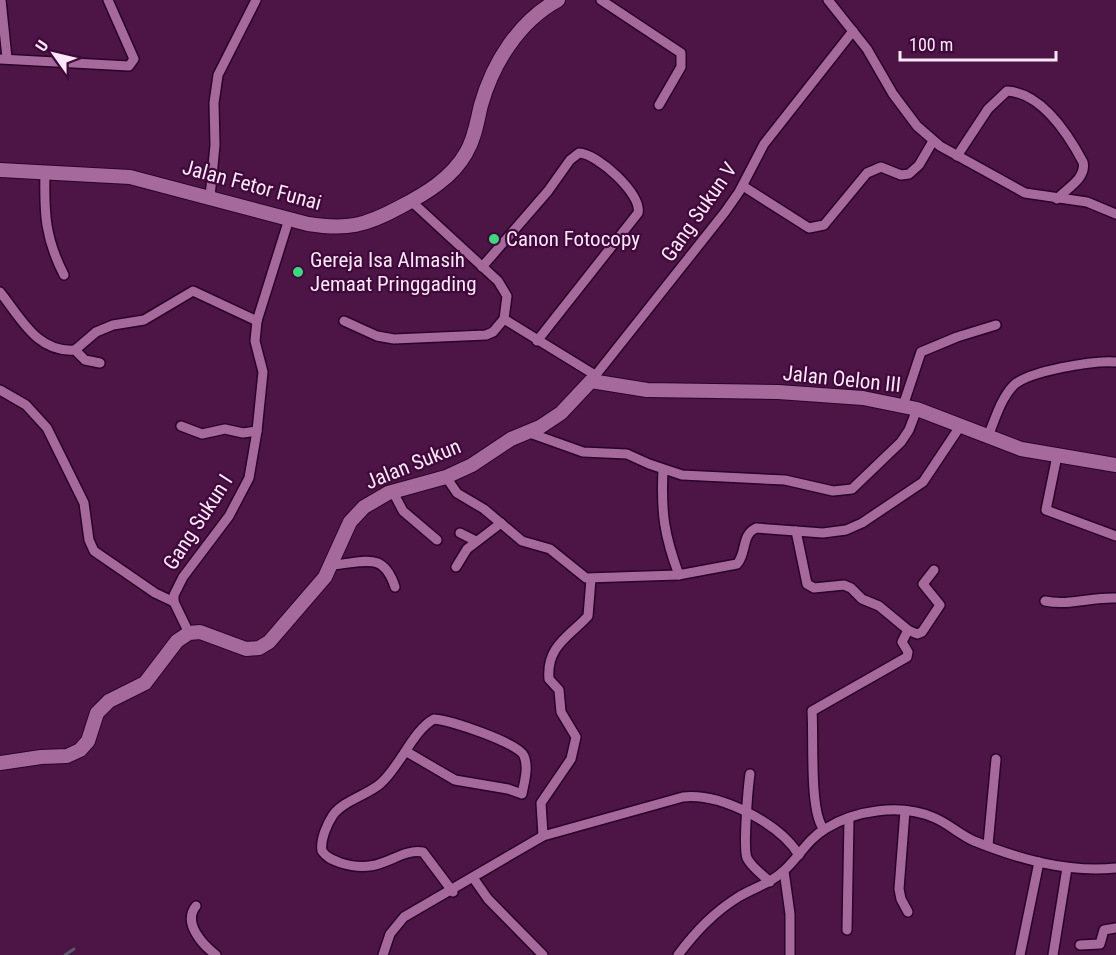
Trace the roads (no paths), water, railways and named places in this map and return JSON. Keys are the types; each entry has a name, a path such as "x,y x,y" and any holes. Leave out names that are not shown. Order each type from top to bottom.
{"street":[{"path":"1,0 4,59 129,66 134,59 108,0"},
{"path":"210,196 215,146 214,103 218,75 256,0"},
{"path":"601,0 681,53 681,67 659,105"},
{"path":"828,0 853,31 898,102 917,126 933,141 1025,193 1086,202 1116,214"},
{"name":"Jalan Fetor Funai","path":"0,170 114,174 210,196 289,219 332,227 361,225 411,201 440,182 465,154 494,71 515,37 548,2"},
{"name":"Gang Sukun V","path":"593,378 664,291 743,186 764,144 853,31"},
{"path":"957,156 996,100 1007,91 1018,94 1052,116 1083,162 1081,176 1057,199"},
{"path":"743,186 809,228 816,228 824,225 867,173 881,167 901,175 909,174 919,165 933,141"},
{"path":"482,267 548,191 570,160 579,153 589,155 610,170 637,201 638,213 537,341"},
{"path":"45,173 44,219 53,254 64,275"},
{"path":"344,321 377,336 394,339 486,335 493,332 504,320 507,296 498,281 411,201"},
{"name":"Gang Sukun I","path":"189,633 174,602 177,586 207,547 243,492 257,430 263,372 255,341 256,321 289,219"},
{"path":"0,292 38,340 65,351 75,350 96,332 144,320 193,291 256,321"},
{"path":"504,320 593,378"},
{"path":"527,432 583,452 627,454 663,470 691,476 785,480 833,491 847,491 901,442 909,430 910,408 921,352 957,336 996,325"},
{"path":"75,350 85,360 100,363"},
{"path":"988,436 1003,401 1015,384 1033,375 1093,363 1116,362"},
{"name":"Jalan Oelon III","path":"593,378 647,390 778,392 852,398 910,408 1020,448 1116,465"},
{"name":"Jalan Sukun","path":"189,633 194,631 207,634 246,649 259,648 269,642 316,588 331,565 356,513 393,492 446,477 561,413 593,378"},
{"path":"0,390 27,405 47,428 84,503 89,540 94,551 155,593 174,602"},
{"path":"446,477 457,493 526,543 550,549 576,572 591,579 679,575 737,564 744,556 747,536 752,529 823,533 846,530 902,498 923,482 961,425"},
{"path":"181,426 202,435 225,429 243,433 257,430"},
{"path":"1057,456 1046,510 1116,536"},
{"path":"663,470 661,509 670,550 679,575"},
{"path":"393,492 403,511 437,540"},
{"path":"456,567 467,549 501,523"},
{"path":"796,531 807,584 814,588 851,588 862,599 879,606 908,630 917,634 922,632 940,605 923,586 934,570"},
{"path":"460,533 476,541"},
{"path":"331,565 376,561 389,569 395,587"},
{"path":"543,836 541,803 571,759 576,737 574,730 561,712 559,690 549,675 551,657 562,638 588,616 591,579"},
{"path":"1045,601 1061,605 1095,598 1116,598"},
{"path":"824,829 816,815 813,796 812,711 832,702 908,657 908,652 902,642 908,630"},
{"path":"0,763 41,756 67,756 80,750 88,741 97,713 109,701 145,683 177,641 189,633"},
{"path":"453,892 423,852 413,852 369,868 337,861 322,850 322,843 334,813 379,784 407,752 417,735 434,719 470,729 520,749 526,760 522,794"},
{"path":"407,752 455,780 508,789 541,803"},
{"path":"988,845 996,759"},
{"path":"750,774 745,855 755,869 770,882"},
{"path":"383,955 390,934 405,917 453,892 543,836 694,796 725,802 747,812 784,840 799,855"},
{"path":"905,811 899,889 900,899 908,912"},
{"path":"678,955 702,925 719,910 770,882 784,871 810,841 824,829 870,812 905,811 936,818 974,841 1039,862 1067,868 1116,868"},
{"path":"847,930 849,819"},
{"path":"1020,955 1039,862"},
{"path":"1053,955 1067,868"},
{"path":"784,871 790,914 790,955"},
{"path":"474,879 488,899 543,955"},
{"path":"196,906 192,915 194,930 199,939 216,955"},
{"path":"1080,945 1100,944 1104,930 1116,928"}],"waterway":[{"path":"65,955 74,949"}],"place":[{"name":"Canon Fotocopy","path":"494,239"},
{"name":"Gereja Isa Almasih Jemaat Pringgading","path":"298,272"}]}
